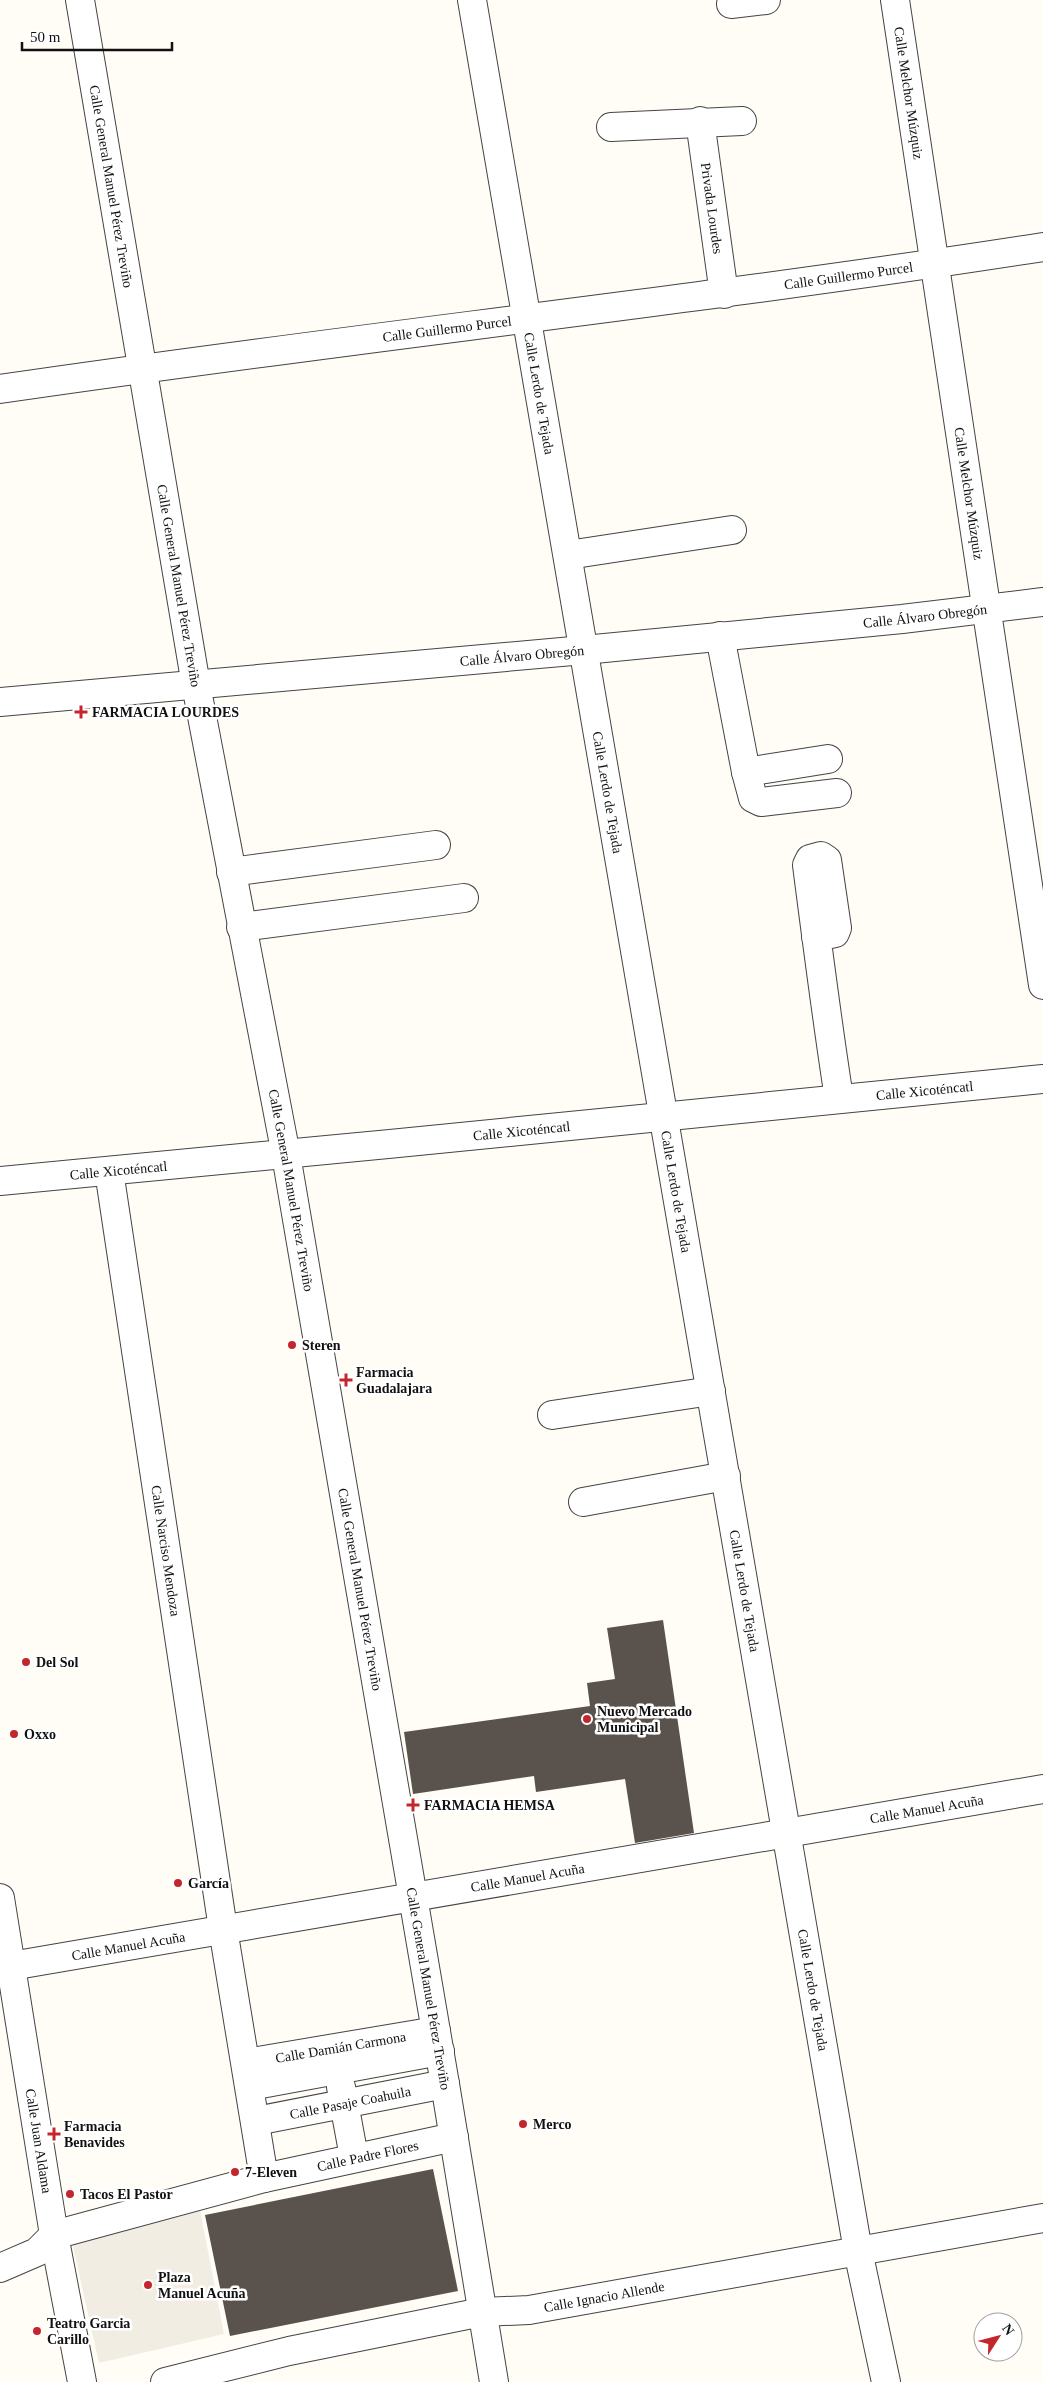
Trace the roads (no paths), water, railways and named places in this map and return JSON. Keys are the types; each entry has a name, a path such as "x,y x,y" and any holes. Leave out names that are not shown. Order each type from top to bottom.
{"street":[{"name":"Calle General Manuel Pérez Treviño","path":"80,0 196,685 286,1155 412,1896 446,2084 494,2382"},
{"name":"Calle Lerdo de Tejada","path":"472,0 788,1832 858,2251 886,2382"},
{"path":"731,4 766,0"},
{"name":"Calle Melchor Múzquiz","path":"895,0 1043,985"},
{"path":"611,126 742,121"},
{"name":"Privada Lourdes","path":"700,122 724,294"},
{"name":"Calle Guillermo Purcel","path":"0,389 142,368 724,294 1043,247"},
{"path":"568,555 732,530"},
{"name":"Calle Álvaro Obregón","path":"0,702 584,650 986,610 1043,602"},
{"path":"720,636 751,795 760,802 837,793"},
{"path":"746,772 828,759"},
{"path":"231,872 436,845"},
{"path":"241,927 464,898"},
{"path":"816,937 839,1098"},
{"name":"Calle Xicoténcatl","path":"0,1181 286,1155 664,1115 1043,1079"},
{"name":"Calle Narciso Mendoza","path":"109,1171 223,1929 256,2120 264,2178"},
{"path":"552,1415 711,1391"},
{"path":"583,1502 726,1476"},
{"name":"Calle Manuel Acuña","path":"11,1966 1043,1789"},
{"name":"Calle Juan Aldama","path":"0,1898 54,2234 82,2382"},
{"path":"248,2075 338,2071 438,2041"},
{"name":"Calle Damián Carmona","path":"248,2075 438,2041"},
{"path":"338,2071 354,2157"},
{"name":"Calle Pasaje Coahuila","path":"256,2120 344,2105 446,2084"},
{"name":"Calle Padre Flores","path":"54,2234 264,2178 354,2157 454,2137"},
{"name":"Calle Ignacio Allende","path":"165,2382 289,2351 482,2312 529,2310 1043,2218"},
{"path":"0,2268 36,2252 54,2234"}],"place":[{"name":"FARMACIA LOURDES","path":"81,712"},
{"name":"Steren","path":"292,1345"},
{"name":"Farmacia Guadalajara","path":"346,1380"},
{"name":"Del Sol","path":"26,1662"},
{"name":"Nuevo Mercado Municipal","path":"587,1719"},
{"name":"Oxxo","path":"14,1734"},
{"name":"FARMACIA HEMSA","path":"413,1805"},
{"name":"García","path":"178,1883"},
{"name":"Merco","path":"523,2124"},
{"name":"Farmacia Benavides","path":"54,2134"},
{"name":"7-Eleven","path":"235,2172"},
{"name":"Tacos El Pastor","path":"70,2194"},
{"name":"Plaza Manuel Acuña","path":"148,2285"},
{"name":"Teatro Garcia Carillo","path":"37,2331"}]}
